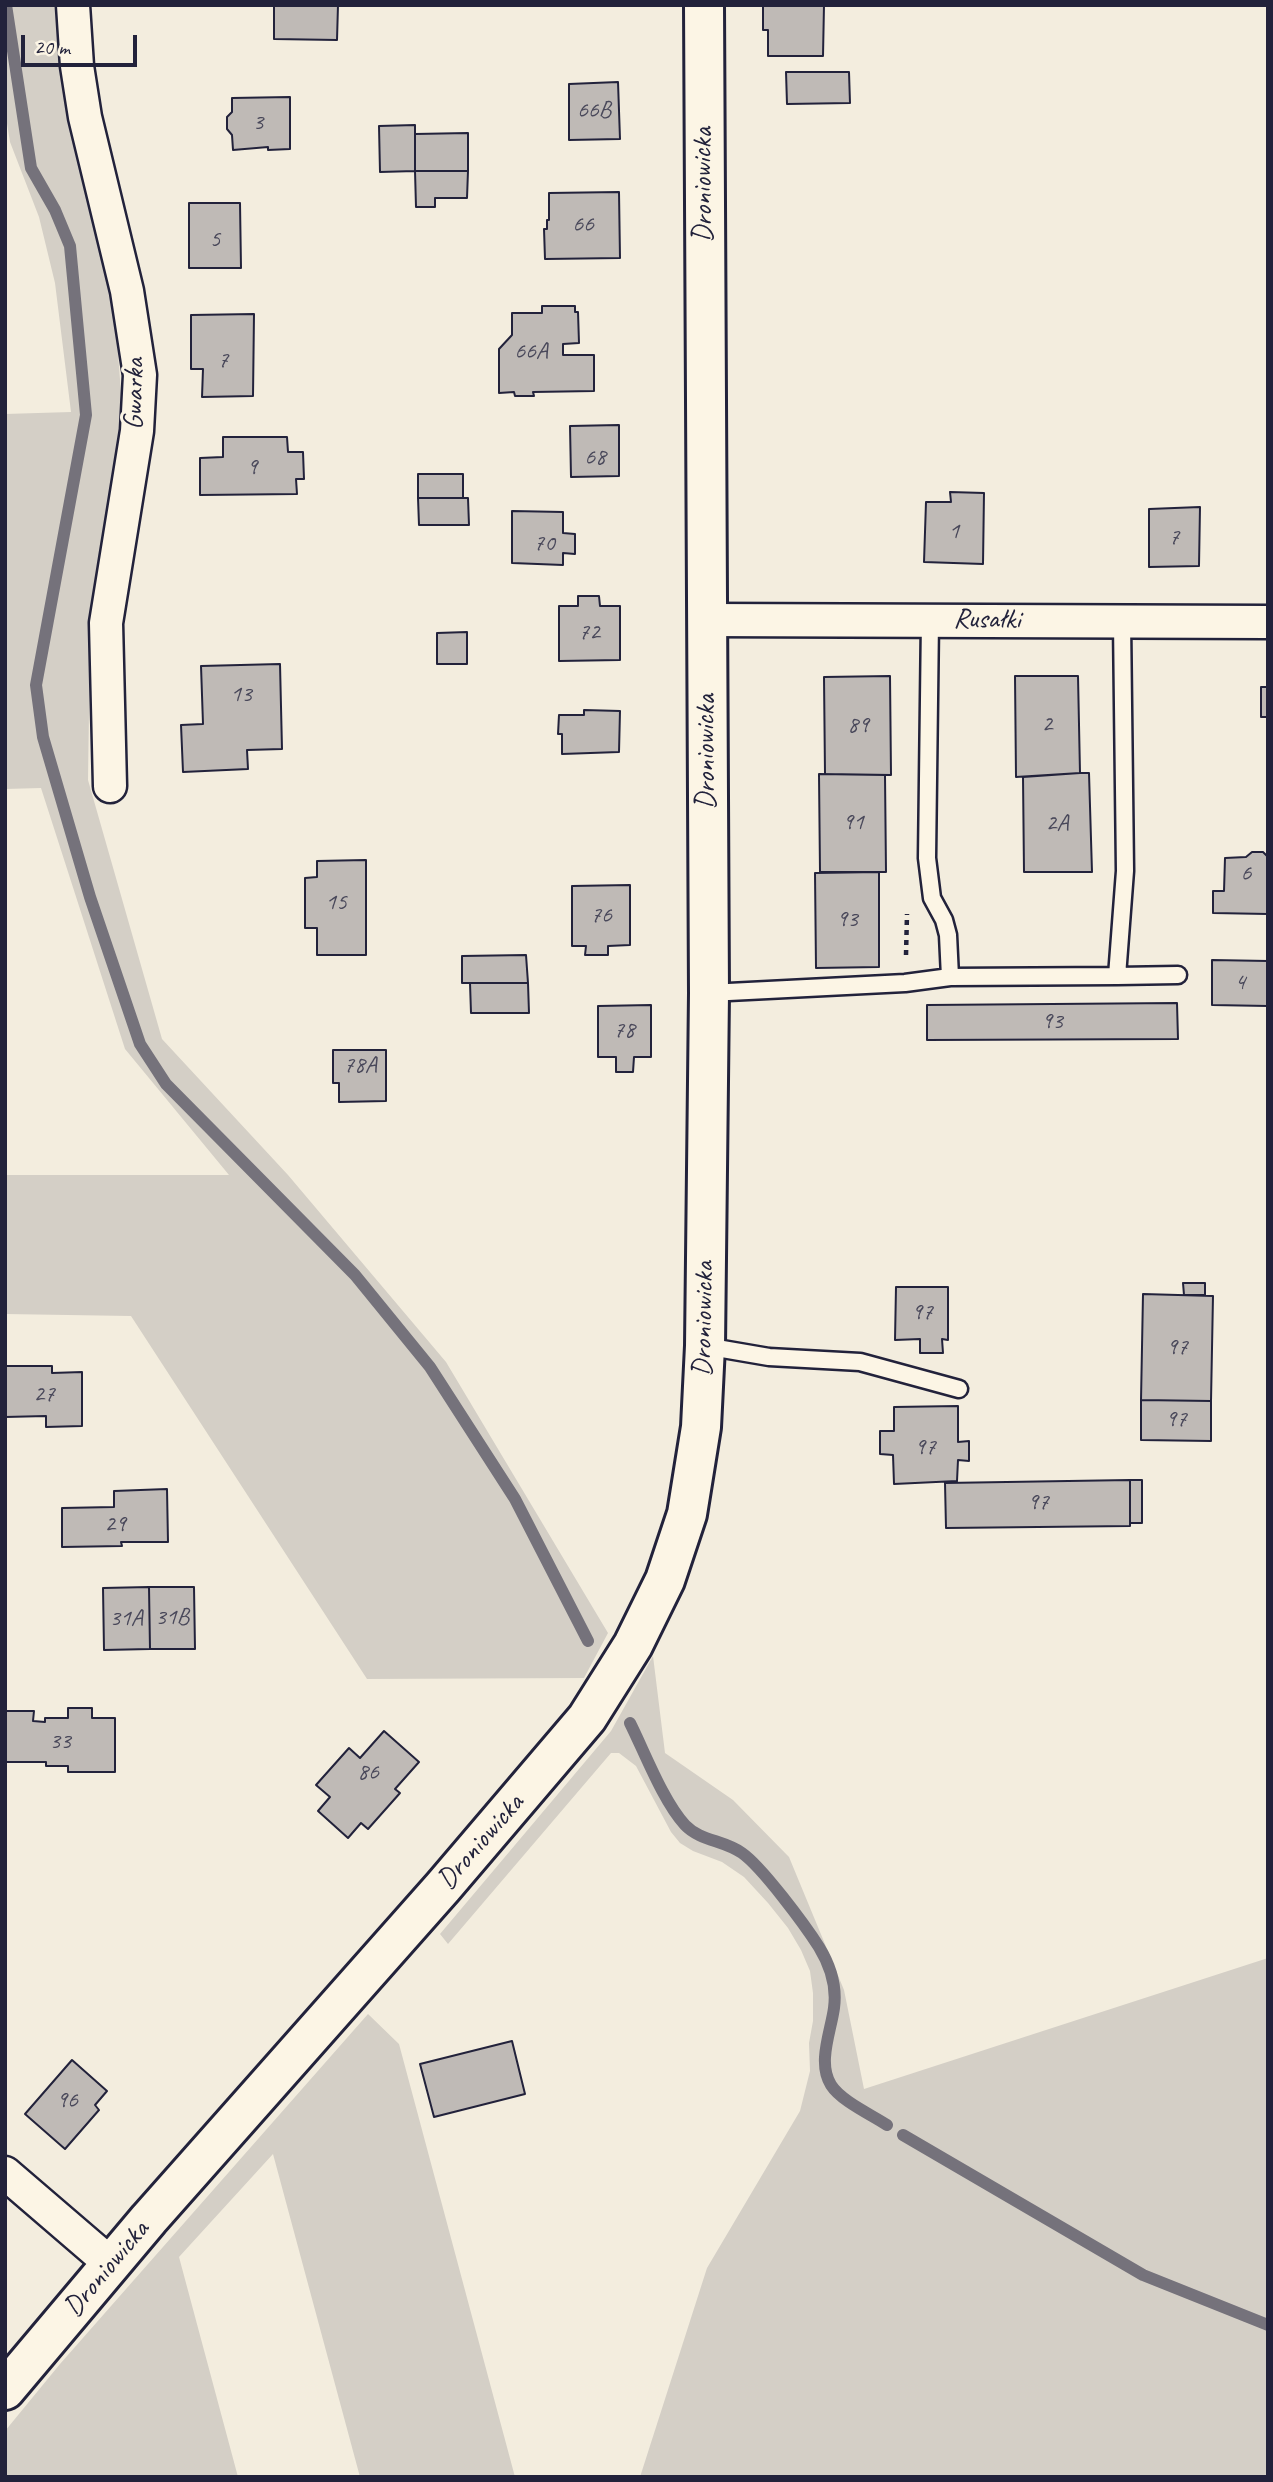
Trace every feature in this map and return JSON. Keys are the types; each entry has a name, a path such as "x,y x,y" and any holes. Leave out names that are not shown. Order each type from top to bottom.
{"street":[{"name":"Gwarka","path":"73,5 77,66 85,117 127,291 140,375 137,431 106,623 110,786"},
{"name":"Droniowicka","path":"5,2390 111,2264 443,1887 587,1718 633,1645 665,1580 687,1514 701,1427 705,1346 709,993 704,5"},
{"name":"Rusałki","path":"706,621 1268,622"},
{"path":"5,2173 111,2264"}],"lane":[{"path":"930,620 927,866 932,898 944,920 948,935 950,977"},
{"path":"1117,976 1125,870 1122,622"},
{"path":"709,993 905,983 950,977 1178,975"},
{"path":"705,1346 769,1357 860,1362 959,1388"}],"shaded area":[{"path":"5,5 65,5 113,289 123,418 90,643 88,780 162,1039 288,1175 446,1362 608,1633 584,1678 367,1679 131,1316 5,1314 5,1175 229,1175 125,1049 41,788 5,789 5,414 71,412 55,283 39,217 10,142 5,111"},
{"path":"653,1656 665,1753 733,1800 789,1857 844,1990 864,2089 1268,1958 1268,2477 640,2477 707,2268 800,2111 810,2071 813,1993 810,1971 788,1928 744,1877 722,1862 680,1843 671,1832 636,1766 619,1753 611,1753 448,1944 440,1934 611,1731"},
{"path":"368,2014 399,2044 515,2477 360,2477 273,2154 179,2257 238,2477 5,2477 5,2431 60,2364"}],"building":[{"path":"274,5 338,5 337,40 274,39"},
{"path":"763,5 824,5 823,56 768,56 768,30 763,30"},
{"path":"786,72 849,72 850,103 787,104"},
{"path":"618,82 620,139 569,140 569,84"},
{"path":"290,97 290,149 268,150 268,147 233,150 232,135 227,129 227,117 232,112 232,98"},
{"path":"415,125 415,171 380,172 379,126"},
{"path":"468,133 468,171 415,171 415,134"},
{"path":"415,171 468,171 467,198 435,198 435,207 416,207"},
{"path":"619,192 620,258 545,259 544,229 547,229 549,220 549,193"},
{"path":"189,203 240,203 241,268 189,268"},
{"path":"542,306 575,306 575,312 578,312 579,343 563,344 563,355 594,355 594,391 533,392 534,396 515,396 514,392 499,393 499,349 512,335 512,313 542,313"},
{"path":"254,314 253,396 202,397 203,369 191,369 191,315"},
{"path":"619,425 619,476 571,477 570,426"},
{"path":"223,437 287,437 288,452 303,452 304,479 296,479 297,494 200,495 200,458 223,457"},
{"path":"418,474 463,474 463,498 418,498"},
{"path":"950,492 984,493 983,564 924,562 926,502 951,502"},
{"path":"418,498 468,498 469,525 419,525"},
{"path":"1200,507 1199,566 1149,567 1149,509"},
{"path":"512,511 563,512 563,533 575,534 575,554 563,553 563,565 512,563"},
{"path":"578,596 599,596 600,606 620,606 620,660 559,661 559,606 578,606"},
{"path":"467,632 467,664 437,664 437,633"},
{"path":"280,664 282,749 247,750 248,769 183,772 181,725 203,724 201,666"},
{"path":"890,676 891,775 825,774 824,677"},
{"path":"1015,676 1078,676 1080,773 1016,777"},
{"path":"1261,687 1268,687 1268,717 1261,717"},
{"path":"584,710 620,711 619,752 562,754 562,734 558,734 559,715 584,715"},
{"path":"1089,773 1092,872 1024,872 1023,777"},
{"path":"819,774 885,775 886,872 820,872"},
{"path":"1252,852 1263,852 1268,857 1268,914 1213,913 1213,891 1224,891 1225,858 1246,857"},
{"path":"366,860 366,955 317,955 317,928 305,928 305,878 317,877 317,861"},
{"path":"879,872 879,967 816,968 815,873"},
{"path":"630,885 630,945 608,946 608,955 585,955 586,946 572,946 572,886"},
{"path":"526,955 528,983 462,983 462,956"},
{"path":"1212,960 1268,961 1268,1006 1212,1005"},
{"path":"470,983 528,983 529,1013 471,1013"},
{"path":"1177,1003 1178,1039 927,1040 927,1005"},
{"path":"651,1005 651,1057 634,1057 633,1072 616,1072 616,1057 598,1057 598,1006"},
{"path":"333,1050 386,1050 386,1101 339,1102 339,1083 333,1083"},
{"path":"1183,1283 1205,1283 1205,1295 1184,1295"},
{"path":"896,1287 948,1287 948,1340 942,1339 943,1353 920,1353 920,1339 895,1340"},
{"path":"1143,1294 1213,1296 1211,1401 1141,1400"},
{"path":"5,1366 52,1366 52,1373 82,1372 82,1426 46,1427 46,1416 5,1417"},
{"path":"1141,1400 1211,1401 1211,1441 1141,1440"},
{"path":"958,1406 958,1442 969,1441 969,1461 958,1460 957,1481 894,1484 893,1455 880,1454 880,1431 894,1431 894,1407"},
{"path":"1130,1480 1142,1480 1142,1523 1130,1523"},
{"path":"1130,1480 1130,1526 946,1528 945,1483"},
{"path":"167,1489 168,1542 121,1542 122,1546 62,1547 62,1508 114,1507 114,1491"},
{"path":"149,1587 150,1649 104,1650 103,1588"},
{"path":"149,1587 194,1587 195,1649 150,1649"},
{"path":"68,1708 92,1708 92,1718 115,1718 115,1772 68,1772 68,1766 46,1766 46,1762 5,1762 5,1711 34,1711 33,1721 45,1722 45,1718 68,1718"},
{"path":"384,1731 419,1762 395,1789 400,1793 368,1829 361,1823 348,1838 318,1811 330,1797 316,1785 349,1748 360,1758"},
{"path":"512,2041 525,2094 434,2117 420,2064"},
{"path":"72,2060 107,2091 95,2105 99,2110 65,2149 25,2114"}],"waterway":[{"path":"6,5 31,168 55,210 70,246 86,415 36,685 43,737 90,897 140,1044 166,1084 355,1275 430,1367 515,1499 588,1641"},
{"path":"630,1723 662,1790 685,1825 698,1834 735,1849 750,1860 783,1897 819,1947 829,1968 834,1992 834,2008 825,2057 827,2076 842,2097 887,2125"},
{"path":"903,2135 1143,2275 1268,2325"}]}
